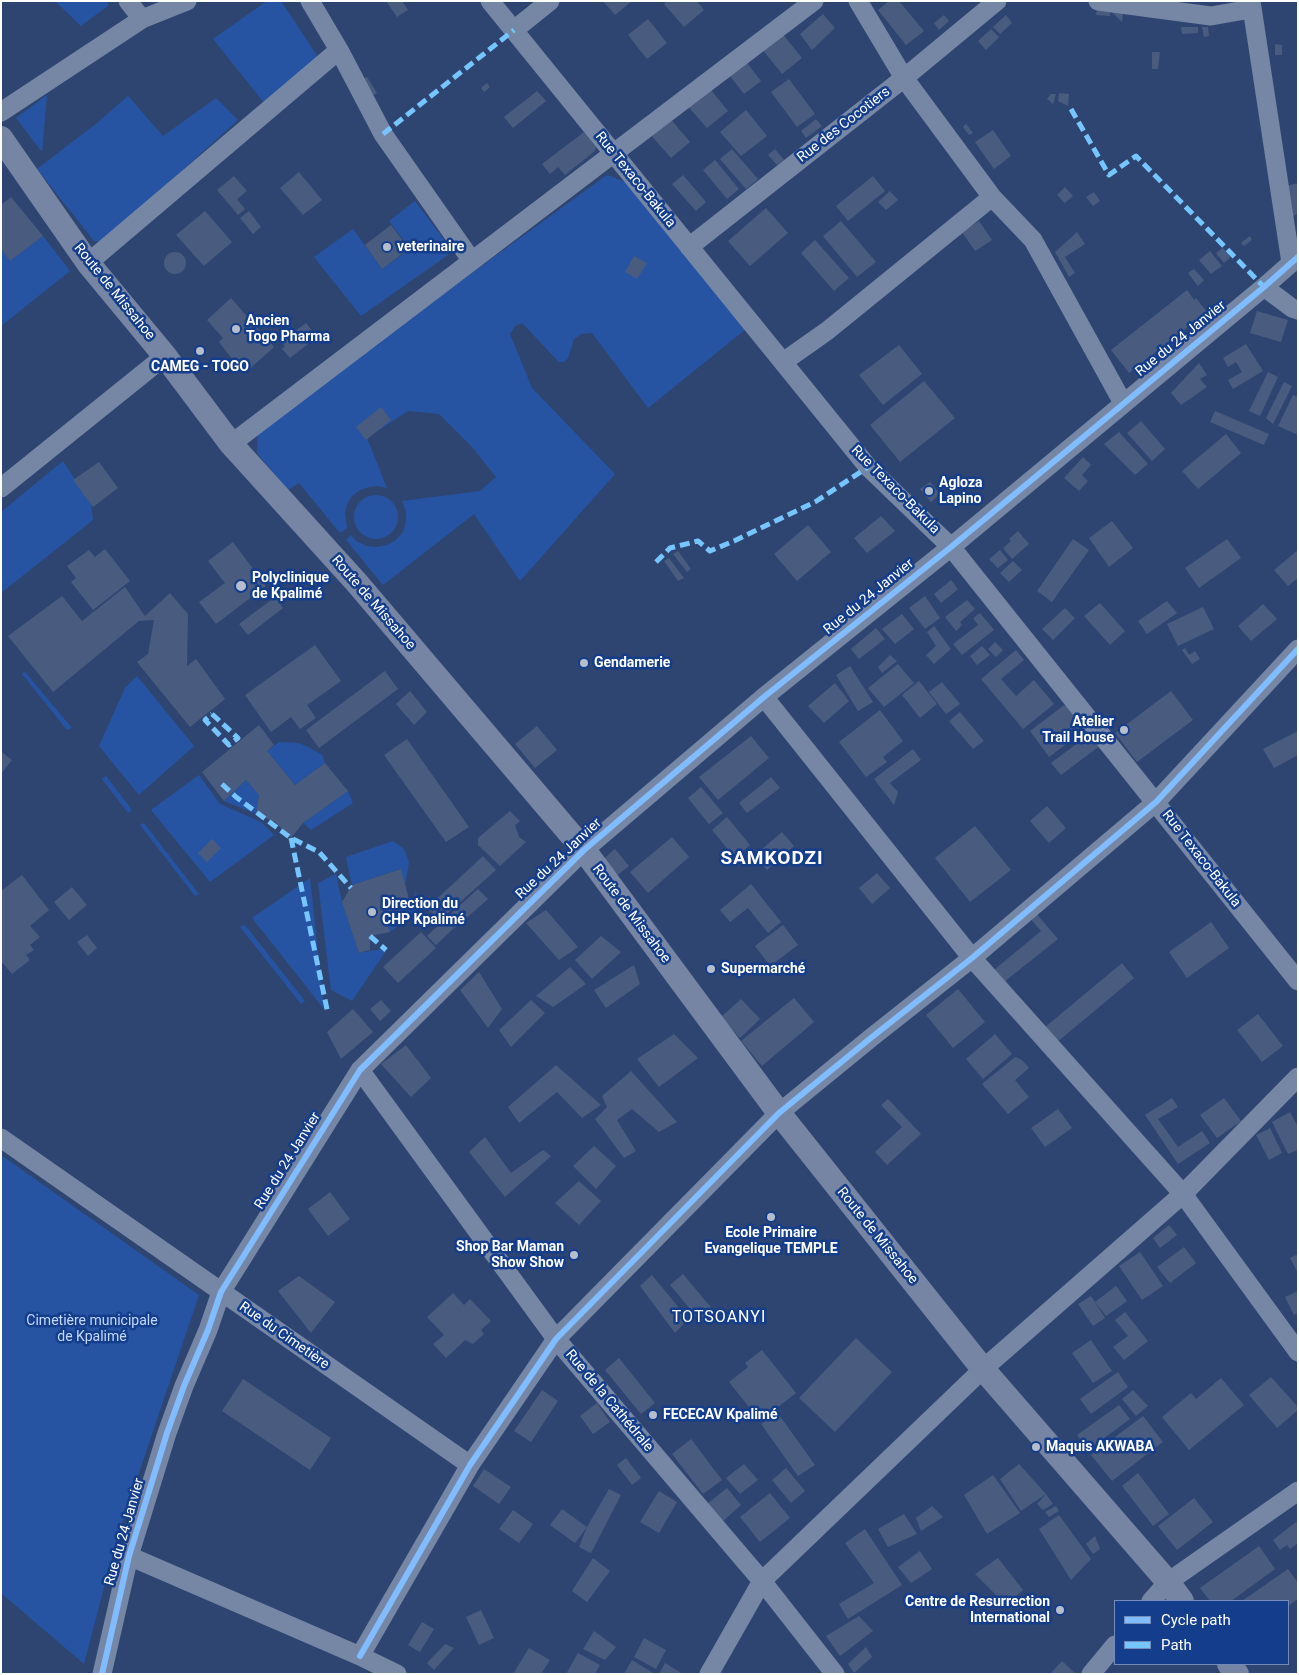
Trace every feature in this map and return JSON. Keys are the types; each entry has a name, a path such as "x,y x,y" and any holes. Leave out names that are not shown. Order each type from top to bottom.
{"main road":[{"name":"Route de Missahoe","path":"1,138 88,263 165,356 231,444 357,583 584,850 779,1113 983,1369 1168,1582 1181,1600"}],"street":[{"path":"128,1 142,19"},
{"path":"1,112 142,19 187,1"},
{"path":"310,1 339,50 383,134 472,262"},
{"name":"Rue Texaco-Bakula","path":"490,1 868,467 951,547 1298,980"},
{"path":"514,30 550,1"},
{"path":"231,444 814,1"},
{"path":"858,1 904,78 992,197 1033,240 1123,403"},
{"name":"Rue des Cocotiers","path":"689,247 904,78 997,1"},
{"path":"1098,1 1211,16 1251,5 1294,260"},
{"path":"88,263 339,50"},
{"path":"783,362 827,331 992,197"},
{"name":"Rue du 24 Janvier","path":"102,1674 129,1556 167,1432 208,1330 220,1292 360,1070 584,850 764,697 951,547 1294,260"},
{"path":"1264,287 1292,308 1298,310"},
{"path":"1,488 165,356"},
{"path":"360,1656 470,1465 556,1339 779,1113 972,958 1156,802 1298,649"},
{"path":"764,697 972,958 1183,1194 1298,1352"},
{"name":"Rue de la Cathédrale","path":"360,1070 556,1339 762,1581 835,1674"},
{"path":"710,1674 762,1581 983,1369 1183,1194 1298,1076"},
{"name":"Rue du Cimetière","path":"1,1138 470,1465"},
{"path":"1152,1600 1168,1582 1298,1491"},
{"path":"129,1556 360,1656 397,1674"},
{"path":"1092,1674 1114,1646"}],"green space":[{"path":"55,1 106,1 109,5 81,26"},
{"path":"267,1 281,1 324,66 269,109 213,39"},
{"path":"47,95 42,152 16,118"},
{"path":"128,96 163,136 216,98 238,120 104,241 94,241 37,169 97,123"},
{"path":"607,175 625,182 746,329 648,408 592,333 581,334 574,339 568,358 565,362 559,362 522,323 515,326 510,334 532,388 615,474 520,581 474,514 383,585 346,540 351,535 356,541 366,546 387,545 396,540 403,532 406,522 406,511 402,501 480,491 496,477 472,447 439,414 408,411 367,438 387,488 369,487 360,490 352,496 347,504 345,513 347,528 340,533 299,483 288,490 257,453 258,428"},
{"path":"415,201 449,246 448,255 361,316 314,257 353,229 382,269 410,249 389,221"},
{"path":"43,236 70,271 1,326 1,249 10,261"},
{"path":"63,461 91,504 93,520 1,593 1,512"},
{"path":"376,495 388,499 394,505 398,517 394,529 388,535 376,539 364,535 358,529 354,517 358,505 364,499"},
{"path":"25,672 72,728 67,730 22,674"},
{"path":"137,676 194,746 139,795 99,746 125,688"},
{"path":"279,742 298,743 308,747 322,755 325,763 295,785 267,751"},
{"path":"199,775 220,804 261,822 274,835 210,882 151,810"},
{"path":"106,776 132,810 128,813 102,779"},
{"path":"246,780 259,795 256,814 224,801"},
{"path":"348,791 353,803 311,830 303,823"},
{"path":"144,823 199,894 195,896 140,825"},
{"path":"393,841 404,849 409,862 405,885 400,869 352,885 346,857"},
{"path":"336,874 342,902 359,953 388,948 352,1001 331,990 318,883"},
{"path":"310,878 324,1009 252,918"},
{"path":"416,890 417,910 390,932 385,916 411,907"},
{"path":"245,925 305,1001 301,1004 240,927"},
{"name":"Cimetière municipale de Kpalimé","path":"1,1155 199,1295 116,1541 84,1664 1,1593"}],"building":[{"path":"386,1 402,1 408,10 397,17"},
{"path":"603,1 632,1 615,15"},
{"path":"667,1 697,1 704,10 684,27 664,4"},
{"path":"889,1 899,1 924,31 906,45 878,10"},
{"path":"1097,9 1110,10 1110,16 1096,15"},
{"path":"1110,10 1123,14 1122,22"},
{"path":"823,14 835,28 812,50 800,34"},
{"path":"944,15 949,21 939,30 934,23"},
{"path":"1006,15 1012,23 1000,34 993,27"},
{"path":"648,19 667,43 647,59 628,35"},
{"path":"1181,27 1198,27 1198,33 1182,34"},
{"path":"1202,27 1208,27 1209,36 1204,37"},
{"path":"991,29 999,37 986,50 978,41"},
{"path":"782,33 802,58 782,74 762,49"},
{"path":"1275,44 1282,45 1282,55 1275,55"},
{"path":"1152,52 1160,52 1158,69 1152,69"},
{"path":"743,58 761,81 744,94 726,71"},
{"path":"367,77 377,93 372,96 362,79"},
{"path":"789,79 815,114 797,127 771,92"},
{"path":"487,83 490,87 484,92 481,88"},
{"path":"707,85 728,111 707,128 685,103"},
{"path":"537,91 546,101 513,128 504,117"},
{"path":"1059,93 1069,94 1068,106 1058,101"},
{"path":"1051,94 1056,94 1053,104 1047,99"},
{"path":"746,110 767,136 741,156 720,132"},
{"path":"668,116 690,142 671,158 649,133"},
{"path":"816,119 822,126 806,138 801,131"},
{"path":"966,124 973,133 969,135 963,127"},
{"path":"993,130 1011,156 994,169 975,142"},
{"path":"584,132 596,147 595,151 565,175 558,167 550,174 542,164"},
{"path":"732,149 758,179 746,189 720,159"},
{"path":"775,149 784,160 777,165 768,155"},
{"path":"715,160 739,189 727,199 703,170"},
{"path":"299,172 322,200 303,215 280,188"},
{"path":"683,175 706,202 696,211 672,184"},
{"path":"234,176 247,191 237,199 245,209 238,215 217,190"},
{"path":"873,176 885,191 848,221 836,206"},
{"path":"1298,183 1298,213 1291,218 1286,186"},
{"path":"1065,187 1073,196 1065,203 1057,195"},
{"path":"890,191 898,200 886,210 878,202"},
{"path":"1094,192 1100,201 1093,206 1086,197"},
{"path":"11,197 43,236 10,261 1,249 1,205"},
{"path":"766,208 788,233 750,266 728,241"},
{"path":"205,211 232,242 204,266 176,235"},
{"path":"249,211 261,227 253,234 240,218"},
{"path":"841,221 876,262 857,277 823,236"},
{"path":"979,221 992,240 975,251 962,232"},
{"name":"veterinaire","path":"391,225 409,249 382,269 365,245"},
{"path":"1077,232 1085,244 1065,257 1075,273 1069,277 1055,252"},
{"path":"1250,236 1252,240 1244,246 1241,243"},
{"path":"815,240 849,278 834,291 801,253"},
{"path":"1223,248 1231,257 1224,263 1216,253"},
{"path":"1210,251 1222,266 1211,274 1199,260"},
{"path":"175,252 183,255 186,263 183,271 175,274 167,271 164,263 167,255"},
{"path":"634,256 647,263 637,279 625,272"},
{"path":"1194,269 1204,280 1198,286 1188,273"},
{"path":"1187,290 1194,300 1196,298 1207,312 1129,373 1111,350"},
{"name":"Ancien Togo Pharma","path":"231,298 274,347 244,374 219,342 223,338 207,320"},
{"path":"1257,311 1288,320 1281,342 1250,333"},
{"path":"306,323 317,337 290,358 282,349 285,346 281,342"},
{"path":"1246,344 1263,371 1233,389 1228,380 1242,372 1236,362 1228,367 1223,358"},
{"path":"899,345 922,374 883,405 859,375"},
{"path":"1199,363 1207,375 1200,379 1207,387 1181,405 1171,393"},
{"path":"1268,372 1278,377 1260,416 1249,411"},
{"path":"924,381 955,418 900,462 870,425"},
{"path":"1284,382 1292,386 1273,424 1266,418"},
{"path":"1293,395 1298,397 1298,435 1278,426"},
{"path":"381,407 391,420 366,440 356,427"},
{"path":"1215,411 1269,434 1264,445 1210,422"},
{"path":"1141,421 1165,449 1152,461 1127,433"},
{"path":"1119,432 1148,464 1135,475 1104,444"},
{"path":"1226,434 1241,453 1198,489 1182,471"},
{"path":"1083,457 1091,465 1082,475 1088,481 1079,491 1064,478"},
{"path":"99,462 118,488 93,507 73,480"},
{"path":"930,482 940,494 931,502 920,489"},
{"path":"881,516 895,531 867,553 854,538"},
{"path":"1112,521 1133,548 1109,567 1089,538"},
{"path":"808,525 831,552 797,581 774,554"},
{"path":"1018,531 1029,544 1012,559 1003,548"},
{"path":"1073,539 1089,550 1052,602 1037,591"},
{"path":"1227,539 1241,558 1199,588 1185,568"},
{"path":"233,542 266,586 216,624 199,602 225,583 208,561"},
{"path":"105,549 130,581 93,610 71,582 76,578 67,566 89,550 95,557"},
{"path":"1000,550 1008,560 998,568 989,559"},
{"path":"1298,550 1298,578 1288,586 1274,570"},
{"path":"678,551 691,569 687,572 673,554"},
{"path":"669,558 684,578 678,581 664,561"},
{"path":"1013,561 1022,570 1009,582 1000,573"},
{"path":"951,580 958,589 941,603 934,594"},
{"path":"125,587 145,616 170,593 188,614 187,666 196,659 225,699 190,727 137,662 148,654 154,620 139,621 53,692 8,636 62,596 82,621"},
{"path":"925,596 940,618 925,629 909,608"},
{"path":"275,597 283,608 248,635 239,624"},
{"path":"967,600 975,609 960,622 962,625 956,631 945,617"},
{"path":"1167,601 1177,613 1147,634 1138,621"},
{"path":"1100,603 1125,631 1110,645 1084,616"},
{"path":"1263,604 1277,619 1251,641 1238,626"},
{"path":"1203,607 1214,629 1178,646 1167,624"},
{"path":"1065,608 1075,618 1053,640 1042,629"},
{"path":"980,613 994,630 962,655 953,644 978,625 973,618"},
{"path":"902,614 914,629 895,644 882,629"},
{"path":"934,626 951,649 934,664 926,655 936,646 927,632"},
{"path":"876,628 885,639 859,659 851,649"},
{"path":"995,642 1003,650 996,657 988,649"},
{"path":"315,645 341,681 307,705 316,718 300,729 291,717 271,732 245,695"},
{"path":"982,646 990,655 977,665 970,656"},
{"path":"1185,648 1189,655 1195,651 1200,659 1192,664 1182,650"},
{"path":"1016,650 1024,660 1001,679 1016,696 1034,680 1054,704 1023,729 981,679"},
{"path":"890,655 897,661 882,673 878,667"},
{"path":"898,664 914,683 884,707 868,688"},
{"path":"850,666 873,702 858,711 836,675"},
{"path":"385,671 398,689 319,748 306,730"},
{"path":"919,681 937,704 920,718 902,695"},
{"path":"942,682 960,704 946,714 929,692"},
{"path":"835,683 849,701 824,723 808,706"},
{"path":"410,691 427,712 414,725 396,704"},
{"path":"1171,691 1193,720 1137,762 1115,733"},
{"path":"1070,705 1087,728 1049,757 1030,731 1063,706"},
{"path":"880,710 903,741 883,757 887,762 866,777 839,742"},
{"path":"960,712 984,741 973,749 949,721"},
{"path":"259,725 274,745 267,751 295,785 325,763 348,791 303,823 291,838 275,822 256,814 259,795 246,780 224,801 202,772"},
{"path":"537,726 557,750 535,768 515,744"},
{"path":"1298,731 1298,755 1274,768 1263,749"},
{"path":"1091,733 1101,745 1061,775 1051,763"},
{"path":"751,736 769,758 718,800 699,777"},
{"path":"407,739 469,827 446,842 384,755"},
{"path":"913,749 921,760 890,783 898,792 894,805 874,779"},
{"path":"2,752 12,760 1,774 1,754"},
{"path":"771,777 780,788 747,813 739,803"},
{"path":"701,787 723,813 709,824 688,798"},
{"path":"1047,806 1066,828 1049,843 1030,821"},
{"path":"510,811 520,821 515,825 519,837 526,842 500,866 478,845 478,838"},
{"path":"727,817 750,845 735,858 712,830"},
{"path":"975,826 1011,870 970,902 935,858"},
{"path":"782,832 794,846 767,870 754,856"},
{"path":"672,837 689,857 648,893 630,872"},
{"path":"212,839 221,848 207,862 198,853"},
{"path":"615,849 629,866 614,878 600,862"},
{"path":"483,856 496,870 439,921 427,908"},
{"name":"Direction du CHP Kpalimé","path":"401,869 411,907 385,916 390,932 370,936 370,950 359,953 342,902 352,885"},
{"path":"877,873 890,888 872,904 859,888"},
{"path":"22,875 49,910 30,926 40,937 30,945 34,950 26,955 30,960 12,974 1,961 1,891"},
{"path":"751,884 781,922 768,933 748,908 730,922 720,910"},
{"path":"72,887 87,905 69,920 54,902"},
{"path":"478,889 488,899 455,928 446,918"},
{"path":"546,910 578,947 559,960 526,923"},
{"path":"1035,912 1058,939 1004,982 994,970 1041,931 1029,917"},
{"path":"445,919 454,928 436,945 427,936"},
{"path":"1211,922 1229,948 1187,978 1169,952"},
{"path":"783,925 798,945 770,966 755,946"},
{"path":"421,932 436,948 398,983 383,967"},
{"path":"87,935 97,948 88,956 77,942"},
{"path":"601,936 621,952 592,979 575,960"},
{"path":"1122,963 1134,978 1056,1043 1044,1028"},
{"path":"634,965 640,984 606,1008 594,990"},
{"path":"570,967 586,984 553,1007 536,996"},
{"path":"479,972 502,1009 488,1028 460,990"},
{"path":"958,989 985,1022 953,1048 926,1015"},
{"path":"794,998 814,1022 762,1066 741,1041"},
{"path":"741,999 760,1019 740,1038 721,1017"},
{"path":"381,1000 391,1011 380,1021 370,1009"},
{"path":"531,1000 545,1013 511,1047 499,1030"},
{"path":"353,1009 373,1032 341,1059 327,1032"},
{"path":"1258,1014 1283,1046 1262,1062 1237,1030"},
{"path":"674,1034 698,1058 659,1087 637,1059"},
{"path":"995,1034 1012,1054 983,1079 966,1059"},
{"path":"406,1045 431,1078 411,1097 381,1064"},
{"path":"1015,1057 1022,1060 1029,1068 1015,1080 1029,1097 1008,1114 982,1084"},
{"path":"556,1065 601,1105 582,1118 557,1092 519,1123 508,1107"},
{"path":"631,1071 677,1122 659,1132 632,1109 617,1120 636,1151 624,1158 595,1119 607,1107 602,1096"},
{"path":"1172,1098 1178,1107 1158,1119 1178,1147 1202,1131 1210,1143 1178,1164 1145,1115"},
{"path":"1224,1098 1241,1121 1217,1138 1200,1115"},
{"path":"888,1099 921,1134 887,1165 875,1152 902,1127 881,1105"},
{"path":"1058,1109 1072,1128 1045,1147 1031,1128"},
{"path":"1290,1112 1298,1127 1298,1150 1288,1154 1272,1122"},
{"path":"1270,1128 1282,1153 1269,1160 1256,1135"},
{"path":"485,1137 511,1173 543,1150 551,1156 505,1197 469,1152"},
{"path":"594,1146 616,1166 596,1189 573,1166"},
{"path":"579,1181 601,1201 579,1225 555,1203"},
{"path":"330,1192 350,1219 328,1236 308,1209"},
{"path":"1169,1225 1177,1235 1160,1248 1153,1238"},
{"path":"1184,1247 1196,1263 1170,1283 1157,1267"},
{"path":"1140,1252 1163,1286 1142,1300 1119,1266"},
{"path":"1298,1254 1298,1273 1290,1258"},
{"path":"683,1274 714,1311 701,1322 670,1285"},
{"path":"652,1275 688,1319 675,1333 640,1286"},
{"path":"299,1276 335,1302 311,1333 278,1291"},
{"path":"1116,1286 1127,1301 1106,1316 1095,1302"},
{"path":"1298,1291 1298,1313 1294,1315 1285,1297"},
{"path":"453,1293 464,1305 470,1299 491,1321 481,1330 484,1334 473,1344 465,1340 446,1358 433,1344 444,1335 427,1317"},
{"path":"1091,1296 1105,1318 1093,1326 1078,1304"},
{"path":"1125,1312 1148,1341 1124,1360 1113,1347 1128,1336 1115,1320"},
{"path":"856,1338 892,1372 835,1432 799,1398"},
{"path":"1091,1340 1112,1371 1093,1383 1072,1353"},
{"path":"762,1350 796,1393 760,1421 729,1382 748,1367 745,1363"},
{"path":"619,1358 655,1403 641,1414 605,1370"},
{"path":"1118,1372 1128,1387 1091,1414 1080,1399"},
{"path":"1271,1377 1298,1407 1298,1410 1277,1428 1249,1395"},
{"path":"1221,1378 1244,1405 1189,1450 1162,1417 1191,1393 1196,1399"},
{"path":"243,1379 331,1438 310,1470 222,1411"},
{"path":"542,1390 558,1401 531,1442 514,1431"},
{"path":"1133,1390 1148,1406 1136,1416 1122,1399"},
{"path":"597,1403 610,1422 593,1434 580,1416"},
{"path":"1119,1405 1130,1419 1088,1450 1077,1435"},
{"path":"777,1412 815,1465 798,1476 761,1424"},
{"path":"1143,1416 1163,1442 1112,1481 1091,1455"},
{"path":"691,1439 722,1480 703,1494 672,1454"},
{"path":"626,1458 641,1478 632,1485 617,1465"},
{"path":"744,1464 758,1480 740,1494 726,1478"},
{"path":"1019,1464 1046,1494 1021,1511 1000,1479"},
{"path":"786,1468 805,1491 791,1503 772,1480"},
{"path":"484,1469 511,1487 499,1504 473,1486"},
{"path":"1138,1473 1169,1514 1153,1526 1122,1486"},
{"path":"993,1475 1020,1513 987,1534 964,1495"},
{"path":"727,1488 741,1505 722,1522 707,1504"},
{"path":"609,1489 621,1495 591,1553 579,1547 587,1527"},
{"path":"659,1491 677,1502 659,1533 640,1522"},
{"path":"770,1493 790,1518 760,1542 740,1517"},
{"path":"1046,1494 1053,1504 1043,1510 1037,1504"},
{"path":"1194,1498 1213,1522 1177,1550 1158,1526"},
{"path":"932,1506 943,1517 921,1531 916,1518"},
{"path":"1056,1506 1059,1511 1049,1517 1045,1512"},
{"path":"562,1509 587,1527 575,1543 550,1525"},
{"path":"513,1510 533,1524 519,1543 499,1529"},
{"path":"904,1514 917,1534 888,1547 878,1529"},
{"path":"1059,1515 1091,1559 1071,1580 1039,1529"},
{"path":"1296,1522 1298,1524 1298,1543 1290,1549 1287,1545 1280,1550 1273,1540"},
{"path":"865,1529 902,1585 848,1619 839,1604 874,1583 845,1543"},
{"path":"1095,1536 1100,1549 1093,1554 1086,1544"},
{"path":"1259,1546 1275,1569 1232,1600 1209,1600 1200,1588"},
{"path":"920,1551 932,1569 911,1583 898,1567"},
{"path":"593,1558 610,1571 587,1602 572,1591"},
{"path":"998,1558 1023,1590 1006,1605 975,1574"},
{"path":"1288,1569 1298,1583 1298,1599 1289,1605 1289,1600 1243,1600"},
{"path":"481,1610 494,1638 479,1645 466,1617"},
{"path":"859,1616 873,1631 840,1656 826,1636"},
{"path":"422,1622 434,1629 420,1652 408,1645"},
{"path":"594,1631 616,1647 605,1660 583,1649"},
{"path":"644,1638 666,1650 656,1669 634,1657"},
{"path":"445,1644 454,1648 434,1670 427,1663"},
{"path":"866,1647 872,1657 854,1673 848,1664"},
{"path":"529,1648 550,1660 541,1674 513,1674"},
{"path":"578,1653 600,1665 595,1674 566,1674"},
{"path":"632,1660 653,1673 624,1674"},
{"path":"1062,1661 1076,1674 1050,1674"},
{"path":"665,1663 683,1674 659,1674"}],"marked path":[{"path":"383,134 514,30"},
{"path":"1071,109 1109,175 1136,156 1264,287"},
{"path":"656,562 670,548 698,541 710,551 734,541 815,502 868,467"},
{"path":"212,714 238,738 229,745 205,720 212,714"},
{"path":"222,784 236,797 291,838 319,852 351,888"},
{"path":"291,838 328,1014"},
{"path":"370,936 386,950"}],"cycle path":[{"path":"102,1674 129,1556 167,1433 221,1292 360,1070 584,850 764,697 951,547 1298,257"},
{"path":"360,1656 470,1465 556,1339 779,1113 972,958 1156,802 1298,649"}],"place":[{"name":"veterinaire","path":"387,247"},
{"name":"Ancien Togo Pharma","path":"236,329"},
{"name":"CAMEG - TOGO","path":"200,351"},
{"name":"Agloza Lapino","path":"929,491"},
{"name":"Polyclinique de Kpalimé","path":"241,586"},
{"name":"Gendamerie","path":"584,663"},
{"name":"Atelier Trail House","path":"1124,730"},
{"name":"Direction du CHP Kpalimé","path":"372,912"},
{"name":"Supermarché","path":"711,969"},
{"name":"Ecole Primaire Evangelique TEMPLE","path":"771,1217"},
{"name":"Shop Bar Maman Show Show","path":"574,1255"},
{"name":"FECECAV Kpalimé","path":"653,1415"},
{"name":"Maquis AKWABA","path":"1036,1447"},
{"name":"Centre de Resurrection International","path":"1060,1610"}],"district":[{"name":"SAMKODZI","path":"772,859"},
{"name":"TOTSOANYI","path":"719,1318"}]}
